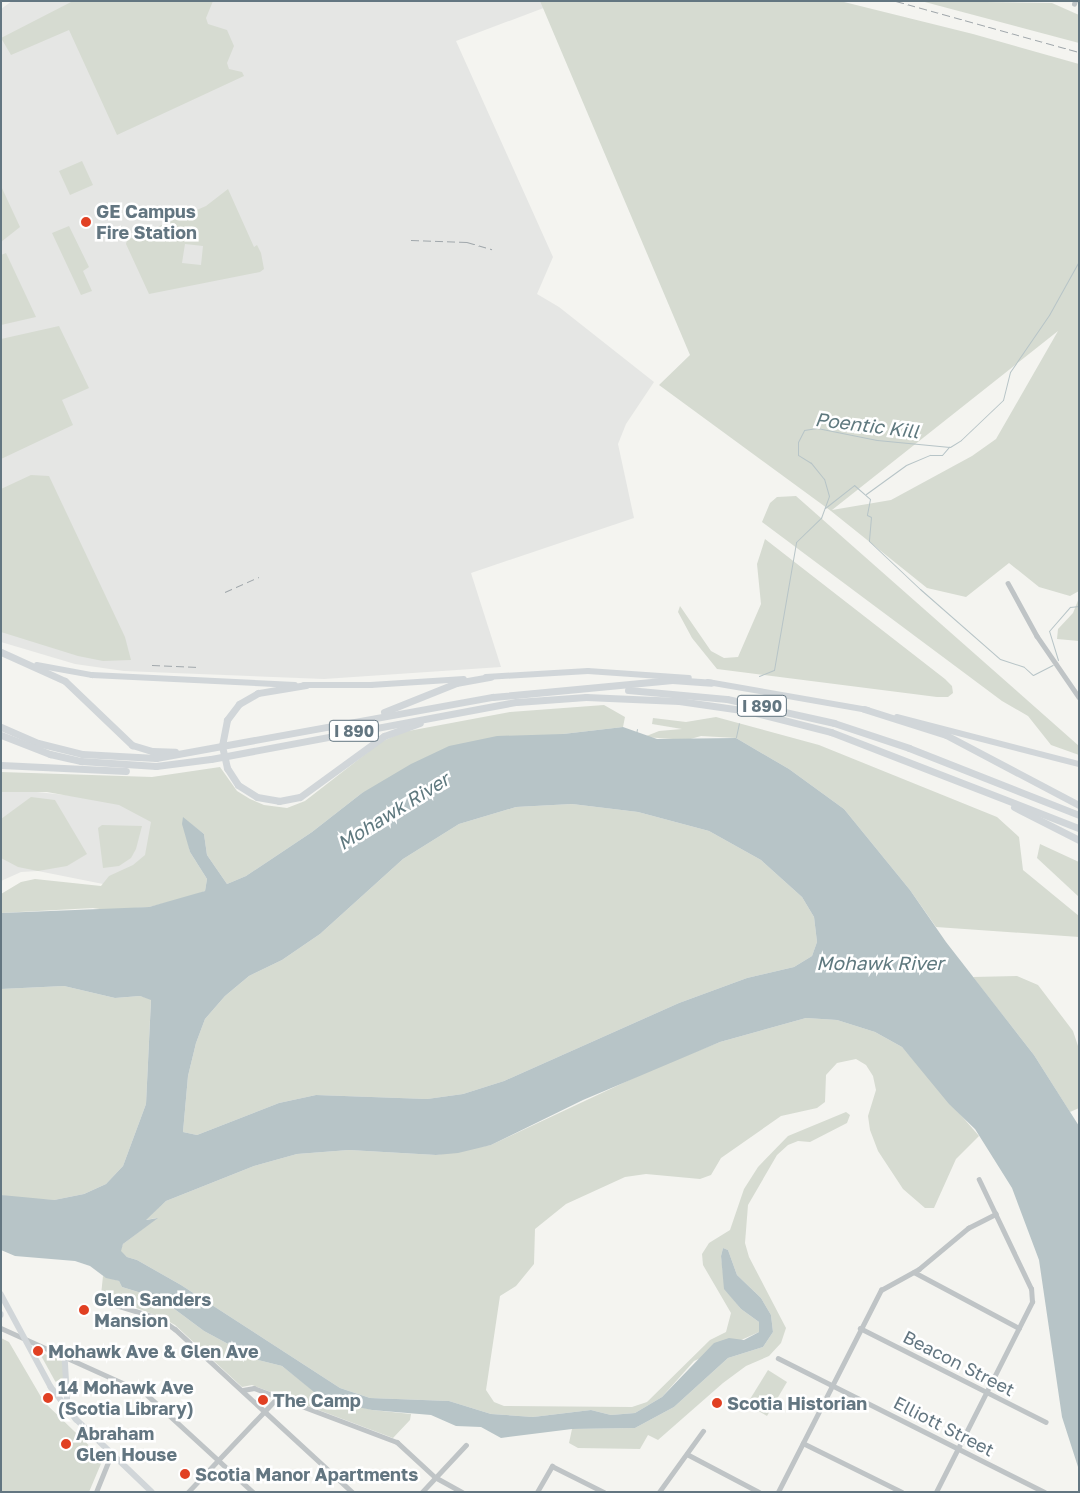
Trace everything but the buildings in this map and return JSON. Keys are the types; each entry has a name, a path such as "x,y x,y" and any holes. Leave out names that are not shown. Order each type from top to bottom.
{"highway":[{"path":"1,652 37,665 65,681 132,745 158,752 210,750"},
{"path":"322,728 397,708 456,683 490,677"},
{"path":"562,689 672,680 712,683"},
{"path":"306,686 258,693 239,704 227,720 222,746 227,768 238,785 257,797 279,801 300,797 391,732 471,709"},
{"name":"I 890","path":"1,727 52,747 97,756 156,758 210,750 469,700 562,689 680,693 794,713 909,748 1079,815"},
{"name":"I 890","path":"1,736 50,754 96,764 140,766 188,763 471,709 540,700 602,697 656,699 726,707 831,732 1079,828"},
{"path":"864,709 946,735 1079,805"},
{"path":"1,765 144,771 188,763"},
{"path":"960,781 1079,840"}],"main road":[{"path":"37,665 92,675 306,686 371,685 603,671 666,675 864,709 1079,764"},
{"path":"1,1294 51,1387 69,1411 111,1455 152,1492"},
{"path":"65,1356 66,1397 69,1411"}],"street":[{"path":"1008,583 1037,636 1079,697"},
{"path":"936,1492 1019,1328 1033,1296 979,1180"},
{"path":"778,1492 881,1290 914,1272 968,1228 996,1214"},
{"path":"914,1272 1019,1328"},
{"path":"103,1301 161,1319 243,1390 352,1492"},
{"path":"1,1328 145,1393 253,1492"},
{"name":"Beacon Street","path":"860,1328 1046,1422"},
{"name":"Elliott Street","path":"778,1358 1044,1492"},
{"path":"243,1390 254,1388 397,1442 436,1477 462,1492"},
{"path":"188,1492 278,1397"},
{"path":"658,1492 703,1431"},
{"path":"803,1443 902,1492"},
{"path":"422,1492 466,1445"},
{"path":"686,1454 759,1492"},
{"path":"96,1492 111,1455"},
{"path":"537,1492 552,1466 604,1492"}],"shaded area":[{"path":"12,1 562,1 456,41 553,257 537,294 559,307 654,382 626,424 618,444 634,518 471,573 501,667 324,679 124,671 75,664 1,642 1,9"},
{"path":"73,1 213,1 206,18 208,24 227,30 234,46 227,63 229,69 242,72 244,76 117,135 69,30 11,55 1,38"},
{"path":"540,1 840,1 973,34 1079,64 1079,591 1070,596 1039,587 1009,563 966,597 927,588 831,511 659,385 690,355","holes":["1058,331 996,439 972,456 891,500 832,510"]},
{"path":"921,1 1052,3 1079,15 1079,43"},
{"path":"82,161 93,185 70,195 59,171"},
{"path":"1,186 20,227 1,242"},
{"path":"228,189 254,247 257,245 261,253 264,269 260,272 149,294 126,244 127,240 206,206","holes":["185,244 203,246 201,265 182,263"]},
{"path":"69,226 89,267 83,271 92,291 81,295 52,233"},
{"path":"6,253 36,317 1,325 1,255"},
{"path":"59,326 89,388 62,400 73,425 1,459 1,339"},
{"path":"31,475 49,476 125,637 131,660 103,661 78,656 1,632 1,489"},
{"path":"796,496 1079,746 1079,755 1051,745 1028,716 1002,701 762,522 770,503 777,497"},
{"path":"765,539 945,679 952,686 953,693 948,697 937,697 717,669 692,638 678,612 680,606 711,651 724,658 738,657 761,604 757,564"},
{"path":"1079,598 1079,641 1057,639 1058,629 1073,613"},
{"path":"604,705 625,717 623,727 563,734 362,793 312,832 246,876 227,884 207,855 204,834 183,818 190,852 207,879 205,891 190,897 149,907 1,913 1,894 21,882 35,879 101,886 109,876 133,865 145,855 151,822 119,805 47,792 1,792 1,772 152,777 220,767 237,791 250,799 264,805 287,808 305,801 381,742 403,732 510,712"},
{"path":"716,717 819,745 997,817 1019,837 1023,870 1079,916 1079,937 936,927 910,890 844,809 789,769 736,738 701,736 687,740 644,737 659,731 682,729 652,724 653,718 686,722"},
{"path":"18,790 122,801 155,818 151,871 108,885 38,871 21,872 1,881 1,792"},
{"path":"31,797 55,800 87,854 67,866 38,871 18,867 1,858 1,819"},
{"path":"572,804 638,812 709,831 761,860 802,897 814,917 817,942 812,956 794,967 747,978 679,1003 504,1081 463,1094 427,1099 316,1095 279,1103 197,1135 183,1132 188,1076 196,1043 205,1019 225,996 249,976 282,960 320,934 403,859 459,824 516,807"},
{"path":"102,825 142,826 136,849 131,858 119,866 103,868 98,828"},
{"path":"1040,844 1079,862 1079,897 1037,858"},
{"path":"1017,976 1038,985 1073,1031 1079,1049 1079,1108 1070,1112 1034,1055 973,977"},
{"path":"64,986 115,998 140,996 151,999 146,1104 123,1166 106,1184 84,1194 54,1200 17,1199 1,1195 1,989"},
{"path":"806,1018 837,1020 875,1032 902,1047 979,1136 956,1159 934,1208 925,1208 903,1189 878,1151 870,1130 868,1116 876,1090 873,1076 866,1065 856,1059 837,1063 826,1075 825,1102 817,1108 781,1116 721,1158 711,1175 700,1179 646,1174 625,1177 566,1204 535,1229 534,1264 516,1286 500,1296 486,1390 494,1402 504,1406 632,1407 647,1402 710,1340 726,1332 731,1313 703,1265 702,1254 709,1243 730,1230 744,1189 758,1167 788,1136 846,1112 850,1115 847,1123 810,1142 798,1141 788,1145 777,1155 748,1205 745,1243 749,1257 786,1328 781,1343 769,1356 746,1366 723,1383 658,1440 648,1435 640,1449 578,1448 569,1443 572,1429 635,1428 674,1407 728,1358 763,1347 773,1332 771,1315 761,1298 737,1275 728,1250 723,1248 721,1256 725,1289 741,1309 759,1322 759,1332 694,1361 662,1397 635,1413 611,1415 591,1410 533,1417 491,1414 449,1401 370,1398 340,1388 181,1285 137,1260 127,1257 120,1251 123,1244 157,1218 145,1220 166,1201 254,1166 297,1154 349,1150 436,1155 491,1145 655,1068 720,1042"},
{"path":"103,1276 119,1281 122,1287 161,1299 204,1331 258,1360 282,1366 320,1396 372,1410 411,1414 410,1420 393,1438 252,1385 242,1387 175,1325 161,1317 101,1295"},
{"path":"1,1338 9,1342 44,1402 103,1459 89,1492 1,1492"},
{"path":"39,1352 63,1361 63,1389 55,1381"},
{"path":"768,1370 787,1382 767,1416 747,1404"}],"water":[{"name":"Mohawk River","path":"623,727 657,739 736,738 789,769 844,809 910,890 946,942 1034,1055 1079,1126 1079,1470 1062,1417 1039,1260 1012,1188 975,1129 949,1104 902,1047 875,1032 837,1020 806,1018 720,1042 583,1100 491,1145 458,1153 436,1155 349,1150 297,1154 254,1166 166,1201 146,1220 158,1218 123,1244 121,1251 127,1257 137,1260 181,1285 340,1388 370,1398 449,1401 491,1414 533,1417 591,1410 611,1415 635,1413 662,1397 714,1343 729,1338 744,1340 759,1332 759,1322 741,1309 724,1289 721,1256 723,1248 728,1250 737,1275 761,1298 771,1315 773,1332 763,1347 728,1358 674,1407 635,1428 572,1429 501,1438 481,1427 456,1426 431,1415 372,1410 343,1404 314,1392 282,1366 258,1360 204,1331 161,1299 122,1287 119,1281 106,1278 90,1266 75,1261 15,1256 1,1250 1,1195 54,1200 84,1194 106,1184 123,1166 146,1104 151,1000 140,996 115,998 64,986 1,989 1,913 149,907 205,891 207,879 190,852 182,824 183,817 204,834 207,855 227,884 246,876 312,832 362,793 411,764 449,746 497,736 563,734","holes":["572,804 638,812 709,831 761,860 802,897 814,917 817,942 812,956 794,967 747,978 679,1003 504,1081 463,1094 427,1099 316,1095 279,1103 197,1135 183,1132 188,1076 196,1043 205,1019 225,996 249,976 282,960 320,934 403,859 459,824 516,807"]}],"waterway":[{"name":"Poentic Kill","path":"759,676 774,670 796,542 821,518 829,496 824,479 811,463 798,455 798,442 804,430 817,428 877,440 950,447 961,440 1003,400 1010,372 1049,315 1079,261"},
{"path":"866,494 906,465 930,455 942,455 949,447"},
{"path":"825,508 854,485 870,499 867,515 871,517 869,541 920,589 1000,659 1024,667 1033,675 1053,665"},
{"path":"1058,660 1049,631 1070,607 1079,606"},
{"name":"Poentic Kill","path":"736,737 739,723"},
{"path":"636,734 637,729"}],"railway":[{"path":"896,1 1079,52"},
{"path":"411,240 467,242 492,249"},
{"path":"225,592 259,577"},
{"path":"152,665 199,667"}],"place":[{"name":"GE Campus Fire Station","path":"86,222"},
{"name":"Glen Sanders Mansion","path":"84,1310"},
{"name":"Mohawk Ave & Glen Ave","path":"38,1351"},
{"name":"14 Mohawk Ave (Scotia Library)","path":"48,1398"},
{"name":"The Camp","path":"263,1400"},
{"name":"Scotia Historian","path":"717,1403"},
{"name":"Abraham Glen House","path":"66,1444"},
{"name":"Scotia Manor Apartments","path":"185,1474"}]}
